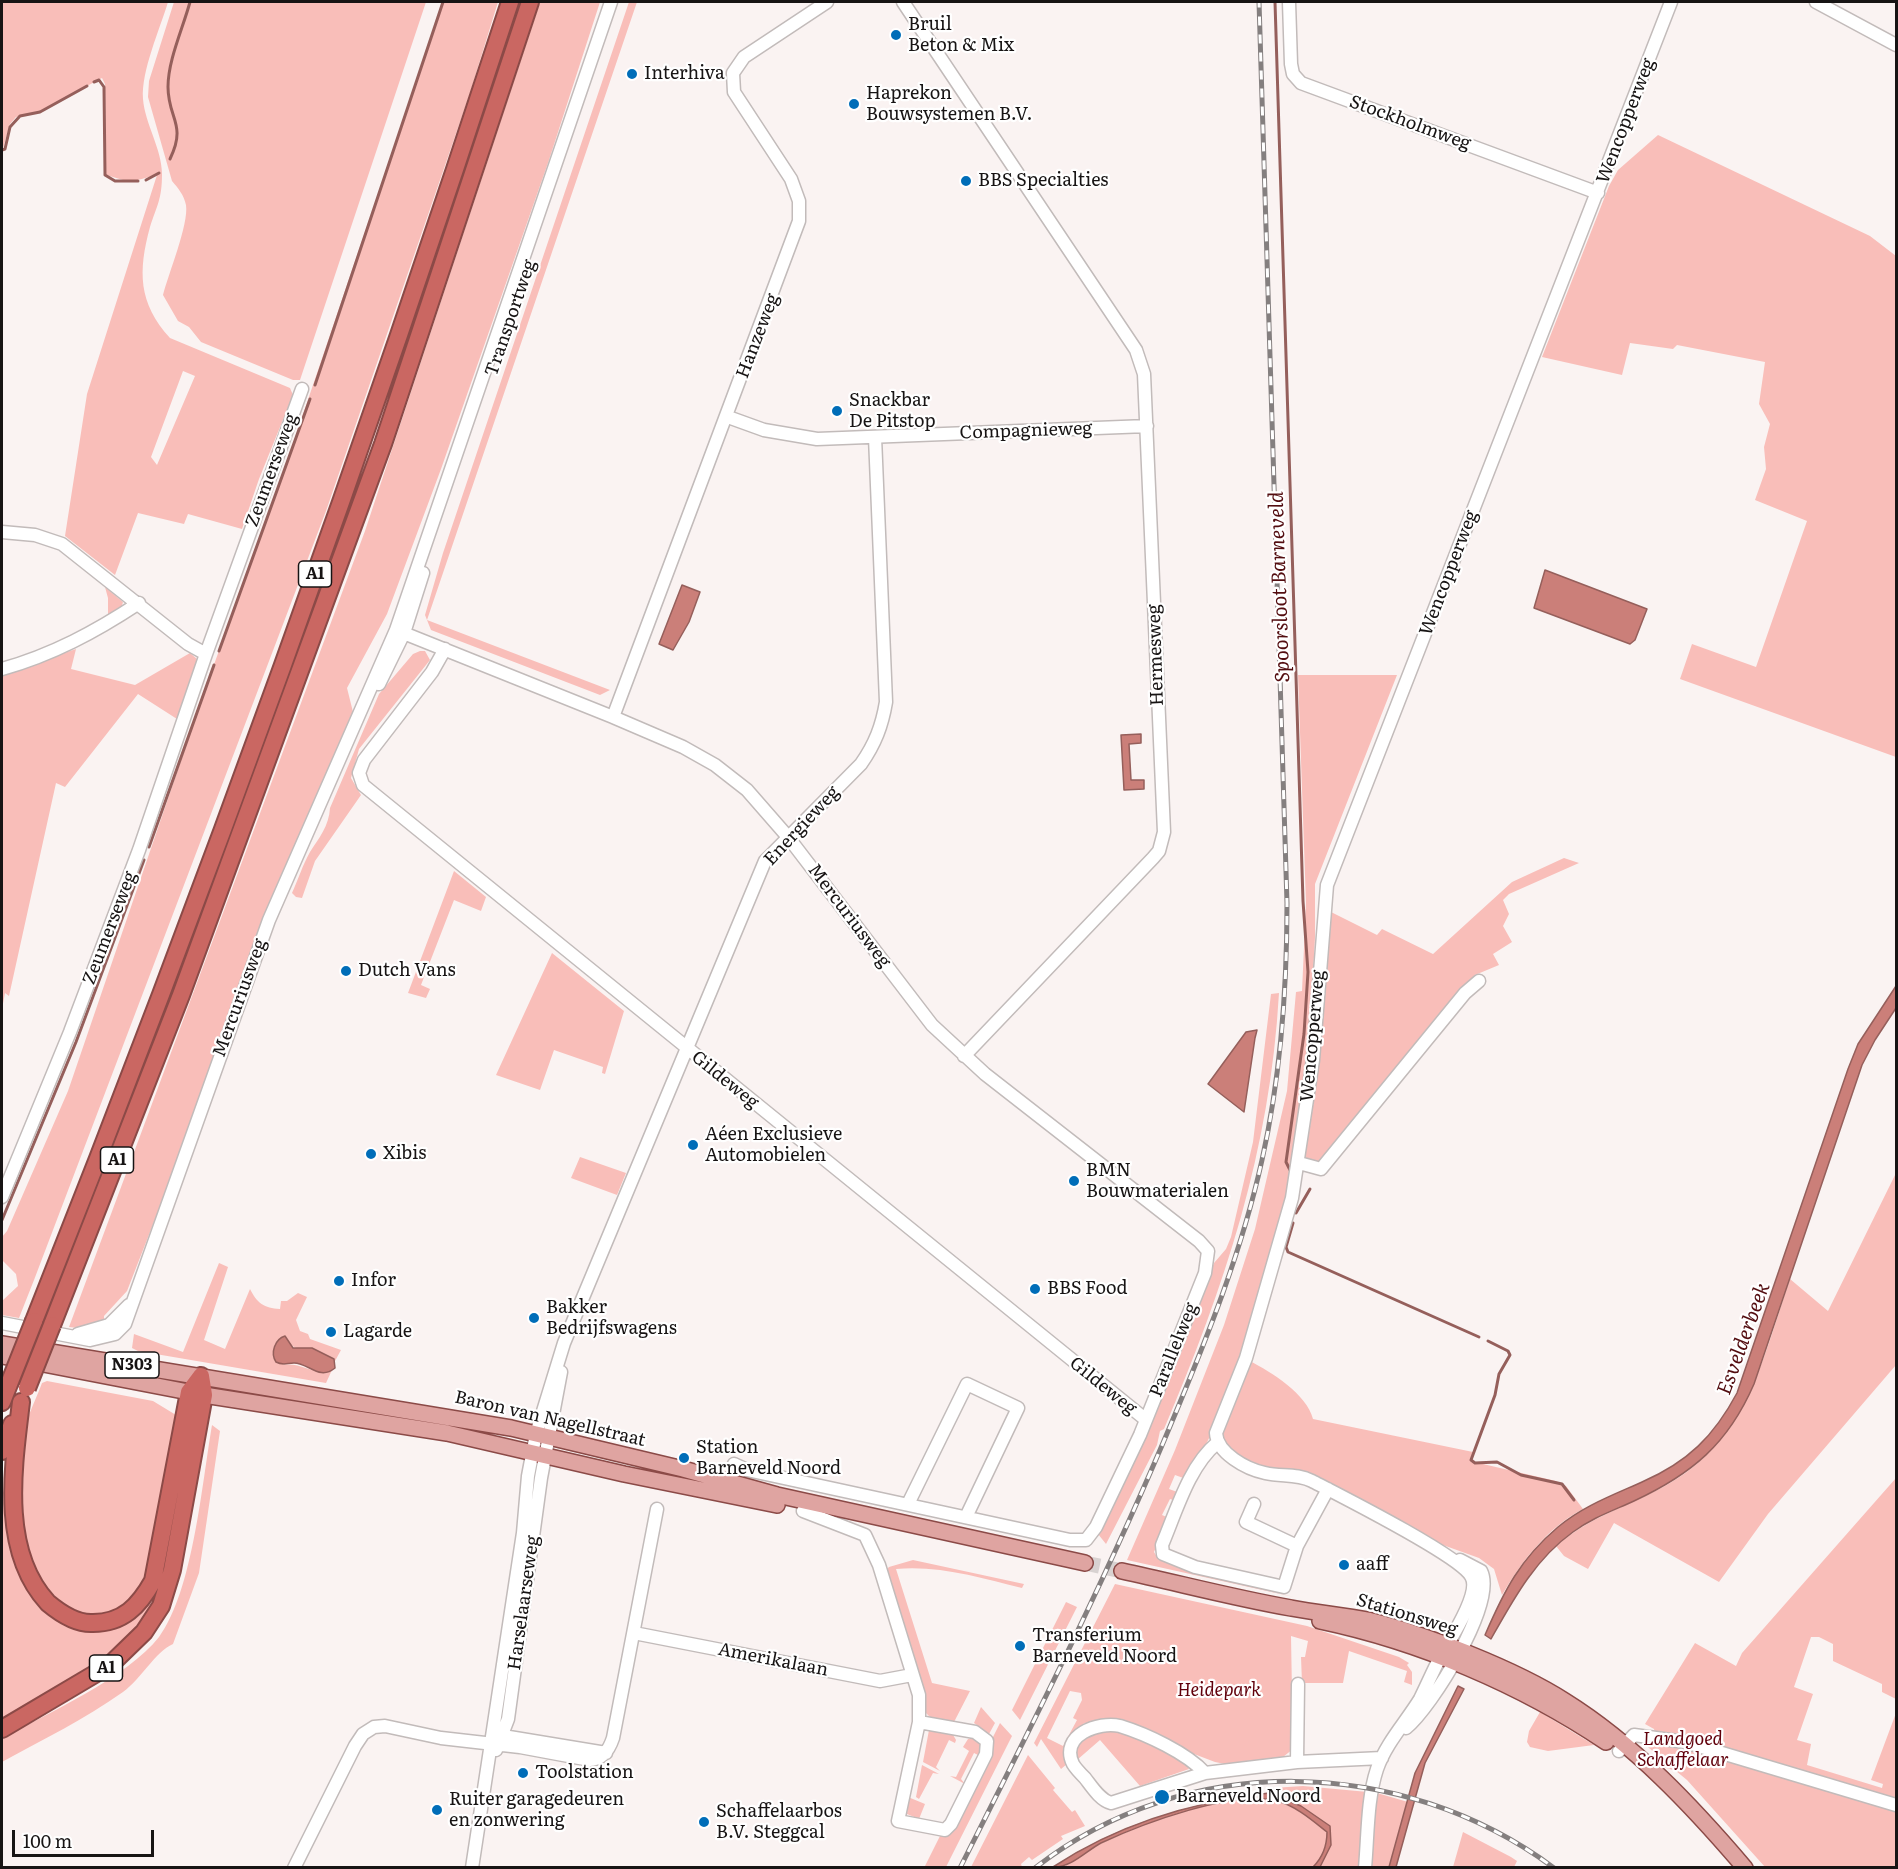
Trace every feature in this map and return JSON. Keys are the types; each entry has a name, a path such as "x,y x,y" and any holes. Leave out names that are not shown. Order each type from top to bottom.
{"highway":[{"name":"A1","path":"2,1402 176,957 360,448 510,2"},
{"name":"A1","path":"2,1450 181,995 383,444 530,2"},
{"name":"A1","path":"24,1395 9,1492 12,1531 18,1555 30,1582 56,1610 86,1624 104,1623 131,1611 143,1599 153,1581 201,1376"},
{"name":"A1","path":"2,1729 110,1665 144,1632 161,1606 172,1570 197,1393"}],"main road":[{"name":"Baron van Nagellstraat","path":"2,1344 443,1415 683,1468 768,1493 1084,1565 624,1474 539,1453 410,1426 334,1417 2,1356"},
{"name":"Stationsweg","path":"1121,1574 1369,1621 1450,1655 1544,1688 1584,1713 1621,1748 1649,1768 1710,1827 1745,1868"}],"street":[{"name":"Transportweg","path":"400,631 611,2"},
{"name":"Transportweg","path":"400,631 617,2"},
{"name":"Hanzeweg","path":"613,717 800,221 797,190 734,92 733,74 744,57 827,2"},
{"name":"Hermesweg","path":"903,2 1136,350 1144,374 1164,832 1162,842 1154,858 964,1056"},
{"name":"Stockholmweg","path":"1289,2 1291,64 1293,74 1301,83 1598,193"},
{"name":"Wencopperweg","path":"1297,1546 1287,1584 1281,1588 1195,1567 1163,1554 1161,1549 1186,1490 1206,1452 1217,1443 1218,1427 1246,1358 1292,1198 1312,1060 1327,885 1671,2"},
{"path":"1816,2 1896,45"},
{"name":"Zeumerseweg","path":"2,1197 70,1032 139,850 206,654 302,389"},
{"name":"Compagnieweg","path":"728,417 764,430 796,437 875,437 1147,426"},
{"name":"Energieweg","path":"543,1436 581,1301 765,861 861,764 872,749 883,719 886,702 875,437"},
{"path":"2,532 35,535 62,544 188,644 206,654"},
{"path":"2,669 54,653 139,603"},
{"name":"Mercuriusweg","path":"2,1323 71,1335 89,1333 109,1324 128,1305 137,1288 257,949 358,715 385,675 400,631 613,717 683,747 715,765 747,790 788,837 932,1025 964,1056 1199,1241 1208,1254"},
{"name":"Gildeweg","path":"445,649 432,672 363,760 359,773 363,784 1145,1419"},
{"path":"1299,1162 1321,1169 1465,993 1479,981"},
{"name":"Parallelweg","path":"966,1517 1070,1540 1086,1540 1101,1516 1140,1435 1205,1273 1208,1254"},
{"path":"734,1464 747,1470 966,1517 1018,1408 967,1384 908,1504"},
{"name":"Harselaarseweg","path":"472,1868 488,1766 496,1740 543,1436"},
{"path":"1217,1443 1221,1450 1259,1471 1298,1475 1328,1489 1442,1553 1467,1570 1474,1586 1450,1655 1426,1709 1394,1737 1382,1758 1373,1788 1365,1868"},
{"name":"Harselaarseweg","path":"496,1740 508,1719 539,1453"},
{"path":"1254,1504 1246,1522 1297,1546 1328,1489"},
{"path":"496,1740 590,1760 606,1753 613,1738 657,1509"},
{"name":"Baron van Nagellstraat","path":"803,1510 865,1535 879,1565 912,1675"},
{"name":"Amerikalaan","path":"634,1633 880,1681 912,1675"},
{"path":"912,1675 920,1704 919,1722 898,1821 945,1830 951,1824 986,1754 987,1741 975,1732 919,1722"},
{"path":"1297,1762 1298,1684"},
{"path":"508,1719 528,1739"},
{"path":"1205,1773 1189,1758 1119,1726 1101,1725 1087,1729 1078,1736 1071,1750 1073,1764 1103,1800 1111,1803 1205,1773 1297,1762 1382,1758"},
{"path":"294,1868 363,1734 374,1727 385,1726 441,1738 528,1739 606,1753"},
{"path":"1621,1748 1634,1735 1685,1742 1896,1805"}],"green space":[{"path":"2,2 168,2 148,63 143,88 144,108 159,155 162,174 160,196 150,227 144,258 146,299 159,325 170,338 290,388 293,395 259,479 242,529 188,514 184,524 138,513 115,575 65,536 87,394 157,175 130,182 106,175 105,84 102,78 40,111 16,117 10,124 2,152","holes":["183,371 195,376 157,465 151,457"]},
{"path":"174,2 426,2 300,380 293,380 201,342 189,327 178,321 163,295 181,237 186,205 179,189 172,181 148,97 149,81"},
{"path":"443,2 498,2 470,93 326,511 19,1318 2,1315 2,1301 18,1286 16,1274 2,1260 2,1237 7,1231 68,1091 212,670 278,488"},
{"path":"540,2 600,2 549,160 441,469 387,614 347,688 353,712 127,1291 104,1316 104,1321 86,1329 69,1327 365,531"},
{"path":"629,2 637,2 427,620 425,615 443,553"},
{"path":"1658,135 1870,236 1896,256 1896,757 1680,679 1692,644 1756,667 1807,521 1755,500 1766,469 1764,447 1770,424 1759,404 1765,362 1677,345 1673,349 1630,343 1622,375 1542,357 1609,186 1618,170"},
{"path":"105,587 123,602 121,609 108,617 108,598"},
{"path":"427,620 610,690 600,695 431,630"},
{"path":"76,649 71,669 135,685 190,653 197,659 177,719 138,694 65,787 56,783 9,996 5,993 2,1009 2,674"},
{"path":"425,651 430,660 359,749 351,778 361,795 315,861 302,898 296,897 292,893 307,857 326,826 330,808 379,694 413,654"},
{"path":"1298,675 1397,675 1315,884 1310,1035 1294,1166 1275,1243 1268,1258 1241,1354 1211,1433 1186,1479 1175,1475 1169,1489 1180,1493 1176,1501 1170,1499 1162,1515 1169,1518 1154,1552 1157,1557 1192,1572 1294,1597 1127,1560 1175,1450 1224,1325 1255,1229 1287,1091 1296,992 1302,991 1306,903"},
{"path":"1564,858 1579,863 1509,894 1503,900 1509,914 1503,926 1512,942 1493,954 1499,965 1475,975 1318,1165 1304,1160 1318,1067 1327,910 1377,935 1382,929 1433,954 1512,882"},
{"path":"454,871 486,897 481,911 454,900 421,985 430,989 426,998 408,993"},
{"path":"552,953 624,1011 605,1074 602,1073 603,1067 554,1050 540,1090 496,1075"},
{"path":"1279,993 1266,1108 1255,1163 1225,1270 1164,1429 1160,1431 1157,1445 1106,1544 1098,1534 1144,1439 1214,1263 1226,1249 1231,1237 1253,1142 1271,994"},
{"path":"580,1157 626,1173 617,1195 571,1178"},
{"path":"1896,1173 1896,1365 1768,1514 1719,1582 1614,1523 1588,1569 1564,1556 1556,1546 1569,1536 1595,1520 1663,1487 1691,1469 1714,1447 1732,1423 1747,1397 1770,1340 1790,1279 1828,1311"},
{"path":"219,1263 228,1267 204,1340 225,1349 250,1289 262,1304 280,1309 281,1301 287,1301 298,1293 307,1297 296,1320 300,1331 308,1334 310,1339 341,1350 335,1361 323,1354 291,1345 283,1365 296,1365 319,1371 332,1370 326,1383 138,1351 132,1348 134,1334 183,1352"},
{"path":"1250,1361 1268,1371 1296,1393 1304,1401 1313,1419 1473,1452 1470,1461 1556,1481 1566,1486 1583,1509 1558,1526 1536,1546 1502,1595 1494,1569 1479,1558 1429,1540 1297,1469 1267,1469 1229,1451 1221,1443 1221,1431"},
{"path":"47,1381 153,1401 176,1415 174,1448 149,1573 139,1593 122,1609 104,1615 85,1614 68,1606 51,1593 27,1558 21,1539 20,1443 42,1383"},
{"path":"212,1425 220,1431 199,1573 173,1644 160,1653 136,1680 109,1702 2,1762 2,1738 108,1680 145,1652 159,1637 171,1617 188,1565"},
{"path":"3,1472 8,1540 18,1574 36,1600 53,1612 85,1628 154,1593 144,1617 130,1637 112,1655 92,1671 2,1723 2,1475"},
{"name":"Landgoed Schaffelaar","path":"1896,1478 1896,1699 1882,1692 1882,1684 1833,1661 1833,1644 1819,1637 1811,1637 1794,1687 1813,1694 1797,1740 1811,1744 1807,1765 1882,1788 1883,1784 1871,1780 1896,1713 1896,1867 1765,1867 1687,1780 1676,1771 1663,1767 1661,1758 1637,1738 1656,1739 1654,1729 1645,1724 1695,1643 1736,1666 1742,1653"},
{"path":"913,1560 1024,1584 1022,1588 944,1571 896,1569 932,1683 970,1691 953,1724 932,1719 926,1713 885,1571 889,1567"},
{"name":"Heidepark","path":"1115,1584 1307,1626 1399,1657 1409,1663 1407,1665 1412,1672 1412,1685 1404,1682 1407,1671 1349,1651 1343,1683 1302,1683 1301,1657 1305,1657 1308,1641 1291,1636 1293,1749 1283,1757 1225,1764 1215,1762 1110,1722 1084,1723 1067,1764 1061,1769 1041,1739 1037,1747 1034,1743","holes":["1070,1691 1081,1693 1082,1700 1073,1718 1077,1720 1063,1746 1047,1738"]},
{"path":"1066,1602 1077,1607 1020,1720 1012,1710"},
{"path":"981,1707 995,1723 989,1734 974,1723"},
{"path":"1540,1712 1594,1745 1548,1751 1530,1747 1527,1742 1529,1731"},
{"path":"1000,1723 1012,1736 946,1867 924,1868 941,1834 956,1825 992,1752 992,1739"},
{"path":"1118,1729 1183,1759 1189,1769 1140,1786 1100,1740 1077,1760 1077,1747 1086,1733"},
{"path":"929,1730 952,1733 956,1740 955,1743 949,1740 936,1767 940,1771 923,1762"},
{"path":"975,1737 982,1745 980,1756 974,1753 961,1779 965,1784 950,1776 956,1777 969,1751 963,1747 968,1739"},
{"path":"1028,1755 1055,1788 1053,1790 1072,1812 1075,1810 1085,1826 1061,1836 1063,1839 1032,1860 1029,1857 1021,1864 1022,1867 971,1867"},
{"path":"922,1765 939,1774 933,1773 919,1799 916,1797"},
{"path":"1303,1786 1368,1792 1359,1867 1062,1868 1097,1846 1137,1828 1180,1812 1224,1801 1261,1799 1280,1802 1308,1817 1301,1806 1269,1793 1273,1788"},
{"path":"1377,1793 1408,1802 1389,1867 1369,1868"},
{"path":"908,1797 925,1804 919,1819 907,1814"},
{"path":"1463,1832 1517,1861 1514,1867 1453,1867"}],"shaded area":[{"path":"1545,570 1647,609 1635,640 1630,644 1534,608"},
{"path":"682,585 700,592 689,622 673,650 659,644"},
{"path":"1141,734 1141,743 1129,744 1131,780 1144,780 1144,789 1124,790 1121,735"},
{"path":"1896,986 1896,1008 1862,1065 1754,1384 1744,1405 1720,1440 1691,1468 1655,1491 1587,1523 1559,1543 1526,1581 1491,1639 1485,1635 1506,1590 1523,1564 1545,1539 1578,1513 1673,1466 1709,1435 1728,1408 1737,1393 1848,1069 1858,1044"},
{"path":"1257,1030 1244,1112 1208,1084 1246,1032"},
{"path":"285,1336 293,1348 312,1348 334,1359 335,1368 324,1373 299,1364 276,1362 273,1355 274,1347"},
{"path":"1458,1686 1464,1689 1425,1763 1396,1867 1389,1867 1415,1773"},
{"path":"1269,1793 1301,1806 1330,1826 1331,1845 1320,1867 1313,1867 1324,1851 1327,1832 1291,1806 1277,1801 1259,1799 1213,1804 1163,1818 1101,1843 1066,1865 1053,1867 1103,1839 1156,1817 1212,1802"}],"waterway":[{"path":"170,159 175,147 177,129 169,98 169,77 173,55 190,2"},
{"path":"315,385 443,2"},
{"name":"Spoorsloot Barneveld","path":"1275,2 1303,901 1308,972 1304,1034 1286,1162 1290,1170"},
{"path":"94,82 99,80 104,87 105,175 115,181 138,181"},
{"path":"2,150 5,149 10,127 20,116 40,112 87,86"},
{"path":"146,180 159,173"},
{"path":"219,651 310,399"},
{"path":"149,847 214,665"},
{"path":"2,1220 76,1042 144,860"},
{"name":"Spoorsloot Barneveld","path":"1296,1213 1310,1189"},
{"name":"Spoorsloot Barneveld","path":"1293,1223 1286,1247 1288,1252 1479,1337"},
{"name":"Spoorsloot Barneveld","path":"1488,1341 1508,1351 1510,1355 1499,1374 1495,1395 1471,1460 1475,1463 1497,1462 1521,1475 1562,1484 1574,1500"}],"tunnel":[{"path":"1085,1563 1122,1571"}],"railway":[{"path":"960,1868 1096,1592 1184,1392 1234,1261 1254,1194 1269,1128 1284,1000 1287,903 1259,2"},
{"path":"1035,1868 1094,1829 1158,1802 1225,1786 1294,1781 1363,1787 1430,1804 1494,1831 1554,1868"}],"place":[{"name":"Bruil Beton & Mix","path":"896,35"},
{"name":"Interhiva","path":"632,74"},
{"name":"Haprekon Bouwsystemen B.V.","path":"854,104"},
{"name":"BBS Specialties","path":"966,181"},
{"name":"Snackbar De Pitstop","path":"837,411"},
{"name":"Dutch Vans","path":"346,971"},
{"name":"Aéen Exclusieve Automobielen","path":"693,1145"},
{"name":"Xibis","path":"371,1154"},
{"name":"BMN Bouwmaterialen","path":"1074,1181"},
{"name":"Infor","path":"339,1281"},
{"name":"BBS Food","path":"1035,1289"},
{"name":"Bakker Bedrijfswagens","path":"534,1318"},
{"name":"Lagarde","path":"331,1332"},
{"name":"Station Barneveld Noord","path":"684,1458"},
{"name":"aaff","path":"1344,1565"},
{"name":"Transferium Barneveld Noord","path":"1020,1646"},
{"name":"Toolstation","path":"523,1773"},
{"name":"Barneveld Noord","path":"1162,1797"},
{"name":"Ruiter garagedeuren en zonwering","path":"437,1810"},
{"name":"Schaffelaarbos B.V. Steggcal","path":"704,1822"}],"water label":[{"name":"Esvelderbeek","path":"1744,1339"}]}
